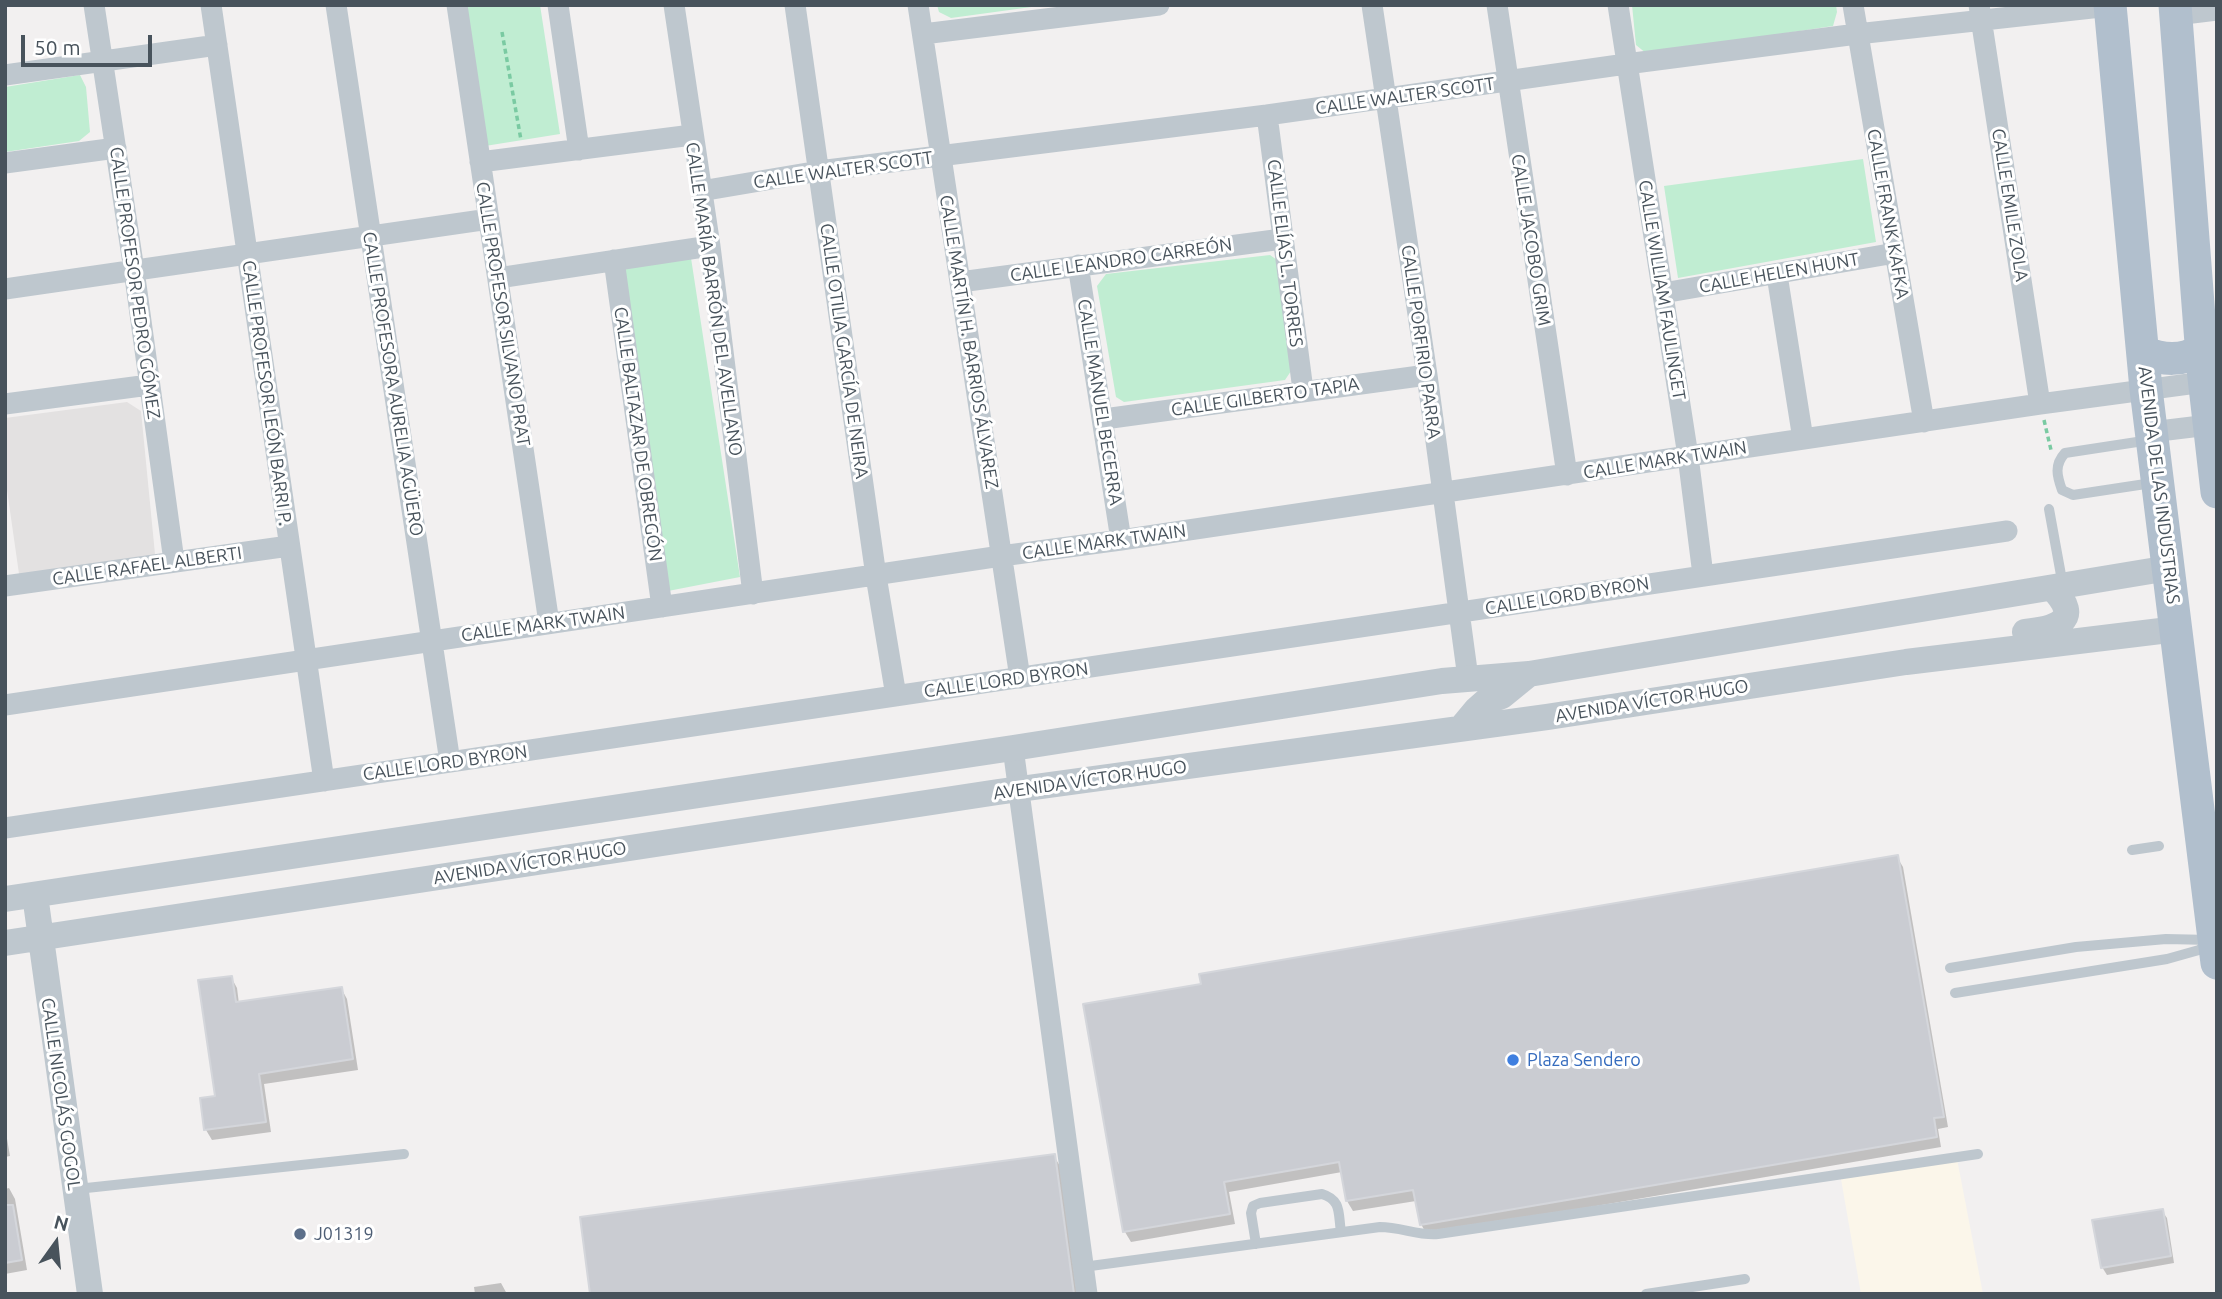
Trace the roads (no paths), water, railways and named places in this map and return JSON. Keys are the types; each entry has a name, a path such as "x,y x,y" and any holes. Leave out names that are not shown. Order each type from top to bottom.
{"main road":[{"name":"AVENIDA DE LAS INDUSTRIAS","path":"2110,6 2143,352 2137,390 2152,436 2216,946"},
{"path":"2176,10 2201,348 2212,425 2217,492"},
{"path":"2116,64 2105,85 2101,104 2101,139 2137,390"},
{"path":"2143,352 2172,359 2186,357 2201,348"}],"street":[{"name":"CALLE PROFESOR PEDRO GÓMEZ","path":"94,5 174,561"},
{"name":"CALLE PROFESOR LEÓN BARRI P.","path":"211,5 324,781"},
{"name":"CALLE PROFESORA AURELIA AGÜERO","path":"336,5 450,762"},
{"name":"CALLE PROFESOR SILVANO PRAT","path":"457,5 550,623"},
{"path":"558,5 579,150"},
{"name":"CALLE MARÍA BARRÓN DEL AVELLANO","path":"674,5 710,246 753,594"},
{"name":"CALLE OTILIA GARCÍA DE NEIRA","path":"795,5 876,576 896,696"},
{"name":"CALLE MARTÍN H. BARRIOS ÁLVAREZ","path":"918,5 1020,678"},
{"path":"923,34 1159,5"},
{"name":"CALLE PORFIRIO PARRA","path":"1372,5 1427,375 1468,678"},
{"name":"CALLE JACOBO GRIM","path":"1497,5 1567,475"},
{"name":"CALLE WILLIAM FAULINGET","path":"1618,5 1688,456 1703,575"},
{"name":"CALLE FRANK KAFKA","path":"1853,5 1924,422"},
{"name":"CALLE WALTER SCOTT","path":"701,191 819,171 1268,116 1508,83 1626,64 1857,34 1980,13 2110,6"},
{"path":"2176,10 2217,10"},
{"name":"CALLE EMILE ZOLA","path":"1980,13 2040,404"},
{"path":"5,75 216,46"},
{"name":"CALLE ELÍAS L. TORRES","path":"1268,116 1303,390"},
{"path":"480,162 692,135"},
{"path":"5,163 116,148"},
{"path":"5,289 489,219"},
{"name":"CALLE LEANDRO CARREÓN","path":"960,282 1282,239"},
{"path":"498,278 710,246"},
{"name":"CALLE HELEN HUNT","path":"1663,293 1895,253"},
{"name":"CALLE BALTAZAR DE OBREGÓN","path":"614,260 662,607"},
{"name":"CALLE MANUEL BECERRA","path":"1078,265 1121,540"},
{"path":"1777,275 1803,439"},
{"name":"CALLE GILBERTO TAPIA","path":"1104,419 1427,375"},
{"name":"CALLE MARK TWAIN","path":"5,705 1001,556 2204,382"},
{"path":"5,404 149,385"},
{"path":"2152,436 2212,425"},
{"name":"CALLE LORD BYRON","path":"5,828 2007,531"},
{"name":"CALLE RAFAEL ALBERTI","path":"5,586 289,546"},
{"path":"5,899 1468,678 1529,674 2169,568"},
{"path":"1906,662 1917,653 1946,642 2057,627 2064,620 2066,612 2057,588"},
{"name":"AVENIDA VÍCTOR HUGO","path":"5,943 999,792 1461,728 1906,662 2177,629"},
{"path":"1461,728 1485,702 1509,691 1529,674"},
{"path":"1013,748 1087,1294"},
{"name":"CALLE NICOLÁS GOGOL","path":"35,895 90,1294"}],"lane":[{"path":"2152,436 2065,453 2059,460 2057,476 2062,490 2073,495 2158,482"},
{"path":"2049,509 2057,588"},
{"path":"2132,849 2159,846"},
{"path":"1950,968 2076,947 2190,938 2216,946"},
{"path":"1955,993 2167,959 2216,946"},
{"path":"74,1189 404,1154"},
{"path":"1083,1267 1341,1232 1395,1227 1419,1234 1438,1234 1978,1154"},
{"path":"1256,1244 1251,1213 1253,1206 1322,1194 1337,1202 1341,1232"},
{"path":"1646,1294 1745,1279"}],"place":[{"name":"Plaza Sendero","path":"1513,1060"},
{"name":"J01319","path":"300,1234"}]}
